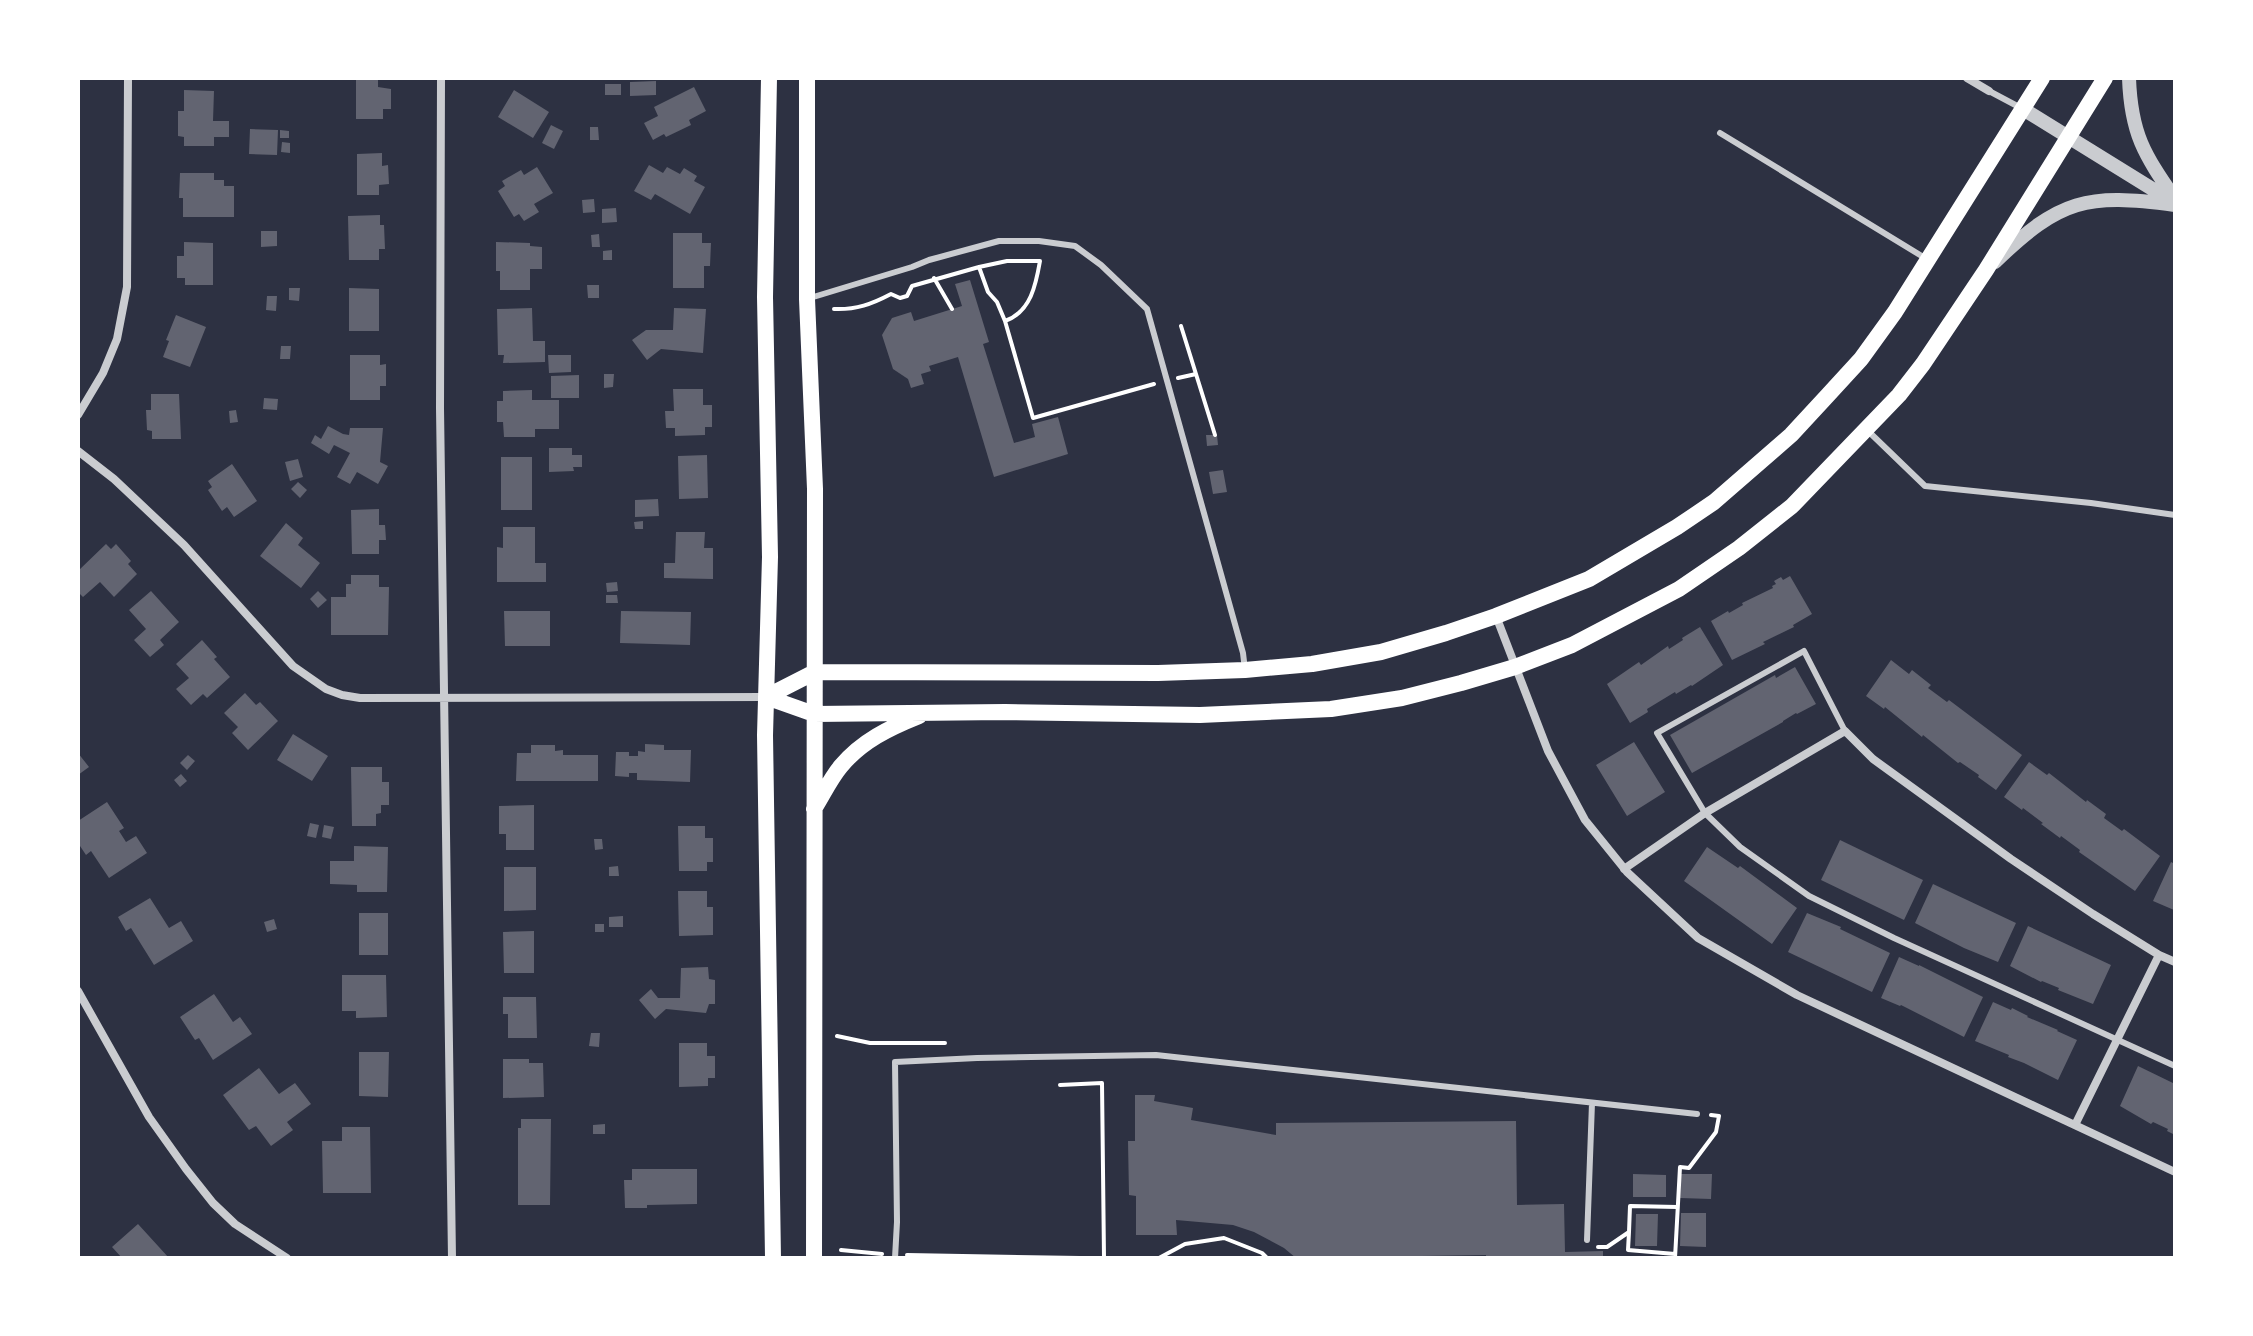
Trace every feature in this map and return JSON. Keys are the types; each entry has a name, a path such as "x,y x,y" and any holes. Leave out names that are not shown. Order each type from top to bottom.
{"main road":[{"path":"769,78 765,297 770,557 765,735 773,1258"},
{"path":"807,78 807,299 815,489 814,1258"},
{"path":"766,697 815,672 1158,673 1312,664 1381,652 1496,616 1589,579 1677,527 1725,492 1791,435 1861,359 1895,312 2042,78"},
{"path":"766,697 814,714 1200,715 1331,709 1402,698 1515,667 1572,645 1679,589 1739,548 1792,506 1899,395 1986,270 2105,78"},
{"path":"813,810 840,767 855,752 883,730 927,712"}],"street":[{"path":"78,415 103,373 117,339 127,287 128,78"},
{"path":"441,78 440,408 452,1258"},
{"path":"1967,78 1989,91"},
{"path":"2129,78 2133,120 2139,142 2175,202"},
{"path":"2023,109 2175,202"},
{"path":"1986,270 2047,217 2074,205 2128,199 2175,202"},
{"path":"78,451 114,479 184,545 293,666 342,695 360,698 766,697"},
{"path":"1496,616 1548,751 1585,820 1624,869 1698,938 1797,995 2175,1172"},
{"path":"1624,869 1705,813 1845,731 1873,759 2011,859 2159,955 2175,962"},
{"path":"2075,1125 2159,955"},
{"path":"78,991 149,1117 186,1169 213,1203 235,1224 287,1258"}],"lane":[{"path":"1989,91 2023,109"},
{"path":"1720,133 1928,260"},
{"path":"807,299 999,241 1039,241 1075,246 1101,265 1147,309 1243,653 1245,670"},
{"path":"1867,429 1925,486 2175,515"},
{"path":"1845,731 1804,651 1657,733 1705,813 1740,847 1809,896 2175,1066"},
{"path":"895,1257 895,1062 1156,1055 1697,1114"},
{"path":"1589,1243 1592,1103"}],"path":[{"path":"929,260 935,280 952,309"},
{"path":"834,309 853,310 891,294 900,298 907,296 912,286 979,267 1007,261 1040,261 1036,287 1030,298 1021,311 1005,321"},
{"path":"979,267 988,292 997,302 1005,321 1033,418 1196,374"},
{"path":"1181,326 1215,435"},
{"path":"1060,1085 1102,1083 1104,1258"},
{"path":"1677,1207 1630,1206 1628,1250 1675,1256 1680,1167 1689,1168 1716,1132 1719,1116 1697,1114"},
{"path":"1589,1243 1607,1247 1629,1232"},
{"path":"1159,1258 1185,1244 1224,1238 1262,1253 1267,1258"},
{"path":"841,1250 895,1257 1080,1258"}],"building":[{"path":"356,78 378,78 378,87 391,89 391,109 383,109 383,119 356,119"},
{"path":"656,81 656,95 630,96 630,82"},
{"path":"605,84 621,84 621,95 605,95"},
{"path":"694,87 706,111 689,120 691,125 653,140 644,123 658,116 654,107"},
{"path":"184,90 214,91 213,121 229,121 229,137 214,137 214,146 184,146 184,137 178,136 178,111 184,111"},
{"path":"514,90 549,112 533,138 498,117"},
{"path":"551,125 563,131 554,149 542,143"},
{"path":"590,127 598,127 599,140 590,140"},
{"path":"250,129 278,130 277,155 249,154"},
{"path":"280,130 289,131 289,138 280,138"},
{"path":"282,142 290,143 290,153 281,152"},
{"path":"382,153 382,166 388,165 389,184 379,185 379,195 357,195 357,154"},
{"path":"649,165 663,173 667,167 680,174 684,168 697,176 694,181 705,187 690,214 655,194 651,200 634,191"},
{"path":"537,167 553,193 534,204 539,212 524,221 519,214 514,217 498,191 505,186 502,181 521,170 524,175"},
{"path":"180,173 214,173 214,180 224,180 224,186 234,186 234,217 183,217 183,198 179,198"},
{"path":"594,199 595,212 583,213 582,200"},
{"path":"616,208 617,222 602,223 602,209"},
{"path":"380,215 380,225 384,225 385,249 379,249 379,260 349,260 348,216"},
{"path":"261,231 277,231 277,246 261,247"},
{"path":"673,233 702,233 702,243 711,243 710,266 704,266 704,288 673,288"},
{"path":"599,234 600,247 592,247 591,235"},
{"path":"184,242 213,243 213,285 185,285 185,278 177,278 177,256 184,256"},
{"path":"496,242 530,243 530,246 542,247 542,269 530,269 530,290 500,290 500,271 496,271"},
{"path":"612,250 612,260 603,260 603,251"},
{"path":"970,280 989,342 983,344 1014,443 1035,437 1032,424 1058,417 1068,454 994,477 958,357 929,366 931,371 921,374 924,384 911,388 908,379 893,369 882,335 892,318 911,312 914,321 962,306 955,284"},
{"path":"587,285 599,285 599,298 588,298"},
{"path":"289,288 300,288 299,301 289,300"},
{"path":"349,288 379,289 379,331 349,331"},
{"path":"267,296 277,296 276,311 266,310"},
{"path":"532,308 533,341 545,341 545,362 503,363 504,355 498,355 497,309"},
{"path":"674,308 706,309 703,353 661,349 647,360 632,340 646,330 673,330"},
{"path":"176,315 206,327 190,367 163,357"},
{"path":"281,346 291,346 290,359 280,359"},
{"path":"350,355 380,355 380,365 386,364 386,386 380,386 380,400 350,400"},
{"path":"548,355 571,355 571,372 549,373"},
{"path":"604,374 614,374 613,387 604,388"},
{"path":"579,375 579,398 551,398 551,376"},
{"path":"673,389 703,389 703,405 712,405 712,427 705,427 705,435 675,436 675,428 666,428 665,411 674,411"},
{"path":"532,390 532,400 559,400 559,429 535,429 535,437 504,437 503,422 497,422 497,401 503,401 503,391"},
{"path":"151,394 179,394 181,439 152,439 152,431 147,430 146,410 151,410"},
{"path":"264,398 278,399 277,410 263,409"},
{"path":"236,410 238,422 230,423 229,411"},
{"path":"328,426 349,435 350,428 383,428 380,462 388,466 378,484 357,472 350,484 337,477 350,453 334,445 329,454 311,443 315,435 321,439"},
{"path":"1206,435 1217,435 1218,445 1207,446"},
{"path":"549,448 572,448 572,455 582,455 582,467 573,467 574,471 549,472"},
{"path":"707,455 708,498 679,499 678,456"},
{"path":"501,457 532,457 532,510 501,510"},
{"path":"298,459 303,477 290,481 285,462"},
{"path":"232,464 257,501 234,517 227,507 222,511 208,490 212,487 208,481"},
{"path":"1223,470 1227,492 1213,494 1209,472"},
{"path":"298,482 307,490 300,498 291,489"},
{"path":"658,499 659,516 635,517 635,500"},
{"path":"379,509 379,525 385,525 386,540 379,540 379,554 352,554 351,510"},
{"path":"643,521 643,529 635,529 634,522"},
{"path":"286,523 303,538 298,545 320,563 301,588 260,556"},
{"path":"503,527 535,527 535,563 546,563 546,582 497,582 497,547 503,548"},
{"path":"676,532 705,532 704,548 713,548 713,579 664,578 664,563 675,563"},
{"path":"106,544 111,549 116,544 131,561 128,564 137,574 114,597 100,582 83,597 78,592 78,571"},
{"path":"351,575 379,575 379,587 389,587 388,635 331,635 331,597 346,597 346,584 351,584"},
{"path":"1790,576 1812,614 1763,642 1765,644 1732,660 1711,621 1773,588 1776,584 1774,581 1781,577 1783,580"},
{"path":"617,582 618,591 607,592 606,583"},
{"path":"151,591 179,622 160,640 164,645 150,657 134,640 146,629 129,610"},
{"path":"318,591 327,600 318,608 310,599"},
{"path":"606,595 617,595 618,603 606,603"},
{"path":"504,611 550,611 550,646 505,646"},
{"path":"621,611 691,612 690,645 620,643"},
{"path":"1700,627 1723,665 1692,686 1647,709 1648,712 1630,723 1607,684 1639,662 1641,665 1668,646 1669,649"},
{"path":"202,640 230,677 207,698 203,694 191,705 176,689 189,678 176,664"},
{"path":"1891,660 1909,674 1912,670 1931,685 1928,688 1947,702 1949,700 2022,755 1996,790 1866,696"},
{"path":"1795,667 1816,704 1692,773 1670,735 1775,675 1776,678"},
{"path":"245,693 256,705 260,702 278,721 248,750 232,733 238,727 224,713"},
{"path":"293,734 328,756 312,781 277,760"},
{"path":"1634,742 1665,792 1627,816 1596,765"},
{"path":"645,744 664,745 664,750 691,750 690,782 637,780 637,773 629,773 629,777 615,776 616,752 638,756 638,751 645,752"},
{"path":"531,745 555,745 555,751 563,750 563,755 598,755 598,781 516,781 517,753 531,753"},
{"path":"78,753 89,767 78,775"},
{"path":"188,755 195,761 187,770 180,763"},
{"path":"2029,762 2087,800 2106,814 2104,818 2160,856 2135,891 2004,797"},
{"path":"351,767 382,767 382,782 389,782 389,805 381,805 381,813 376,814 376,826 352,826"},
{"path":"181,774 187,781 180,787 174,780"},
{"path":"107,802 124,828 119,831 126,842 136,836 147,853 109,878 91,851 86,855 78,843 78,821"},
{"path":"534,805 534,850 506,850 506,834 499,834 499,806"},
{"path":"310,823 319,825 316,838 307,836"},
{"path":"324,825 334,827 331,839 322,837"},
{"path":"678,826 705,826 705,838 713,838 713,862 707,862 707,871 679,871"},
{"path":"594,839 602,839 603,849 595,850"},
{"path":"1840,840 1923,880 1904,920 1821,880"},
{"path":"354,846 388,847 387,892 357,892 357,885 330,884 330,861 354,861"},
{"path":"1707,847 1738,868 1740,866 1797,908 1772,944 1684,881"},
{"path":"2171,862 2175,864 2174,910 2153,901"},
{"path":"618,866 619,876 609,876 609,867"},
{"path":"504,867 536,867 536,910 504,911"},
{"path":"1933,884 2016,923 1998,962 1915,923"},
{"path":"678,891 707,891 707,907 713,907 713,935 679,936"},
{"path":"150,898 169,928 181,921 193,941 154,965 131,928 126,931 118,917"},
{"path":"359,913 388,913 388,955 359,955"},
{"path":"1807,913 1890,953 1872,992 1788,952"},
{"path":"623,916 623,927 609,927 609,917"},
{"path":"274,919 277,929 267,932 264,922"},
{"path":"595,924 604,924 604,932 595,932"},
{"path":"2028,926 2111,965 2093,1004 2010,966"},
{"path":"534,931 534,973 504,973 503,932"},
{"path":"1899,957 1983,997 1964,1037 1881,998"},
{"path":"708,967 709,979 715,980 715,1004 709,1004 706,1013 666,1009 655,1019 639,1000 651,989 658,998 680,998 681,968"},
{"path":"342,975 386,975 387,1017 356,1018 356,1011 342,1011"},
{"path":"214,994 233,1022 240,1017 252,1034 213,1060 180,1017"},
{"path":"503,997 536,997 537,1038 508,1038 508,1014 503,1014"},
{"path":"1993,1002 2077,1040 2058,1080 1975,1041"},
{"path":"591,1033 600,1033 599,1047 589,1046"},
{"path":"679,1043 707,1043 707,1056 715,1056 715,1078 708,1078 708,1086 679,1087"},
{"path":"359,1052 389,1052 388,1097 359,1096"},
{"path":"503,1059 529,1059 529,1063 543,1063 544,1097 503,1098"},
{"path":"2138,1066 2175,1084 2175,1135 2120,1106"},
{"path":"259,1068 279,1094 295,1083 311,1104 287,1122 293,1130 271,1146 256,1126 249,1130 223,1095"},
{"path":"1135,1095 1155,1095 1154,1101 1193,1108 1191,1120 1276,1135 1276,1123 1516,1121 1517,1205 1564,1204 1565,1252 1603,1251 1603,1258 1486,1258 1486,1255 1296,1258 1254,1232 1233,1225 1176,1220 1177,1235 1136,1235 1136,1196 1129,1195 1128,1141 1135,1141"},
{"path":"521,1119 551,1119 550,1205 518,1205 518,1128 521,1128"},
{"path":"605,1124 605,1134 593,1134 593,1125"},
{"path":"342,1127 370,1127 371,1193 323,1193 322,1141 342,1141"},
{"path":"632,1169 697,1169 697,1204 625,1208 624,1180 632,1180"},
{"path":"1633,1174 1666,1175 1666,1197 1633,1197"},
{"path":"1681,1174 1712,1174 1711,1199 1680,1198"},
{"path":"1681,1213 1706,1213 1706,1247 1680,1246"},
{"path":"1636,1214 1658,1214 1657,1246 1635,1246"},
{"path":"138,1224 169,1258 122,1258 112,1247"}]}
